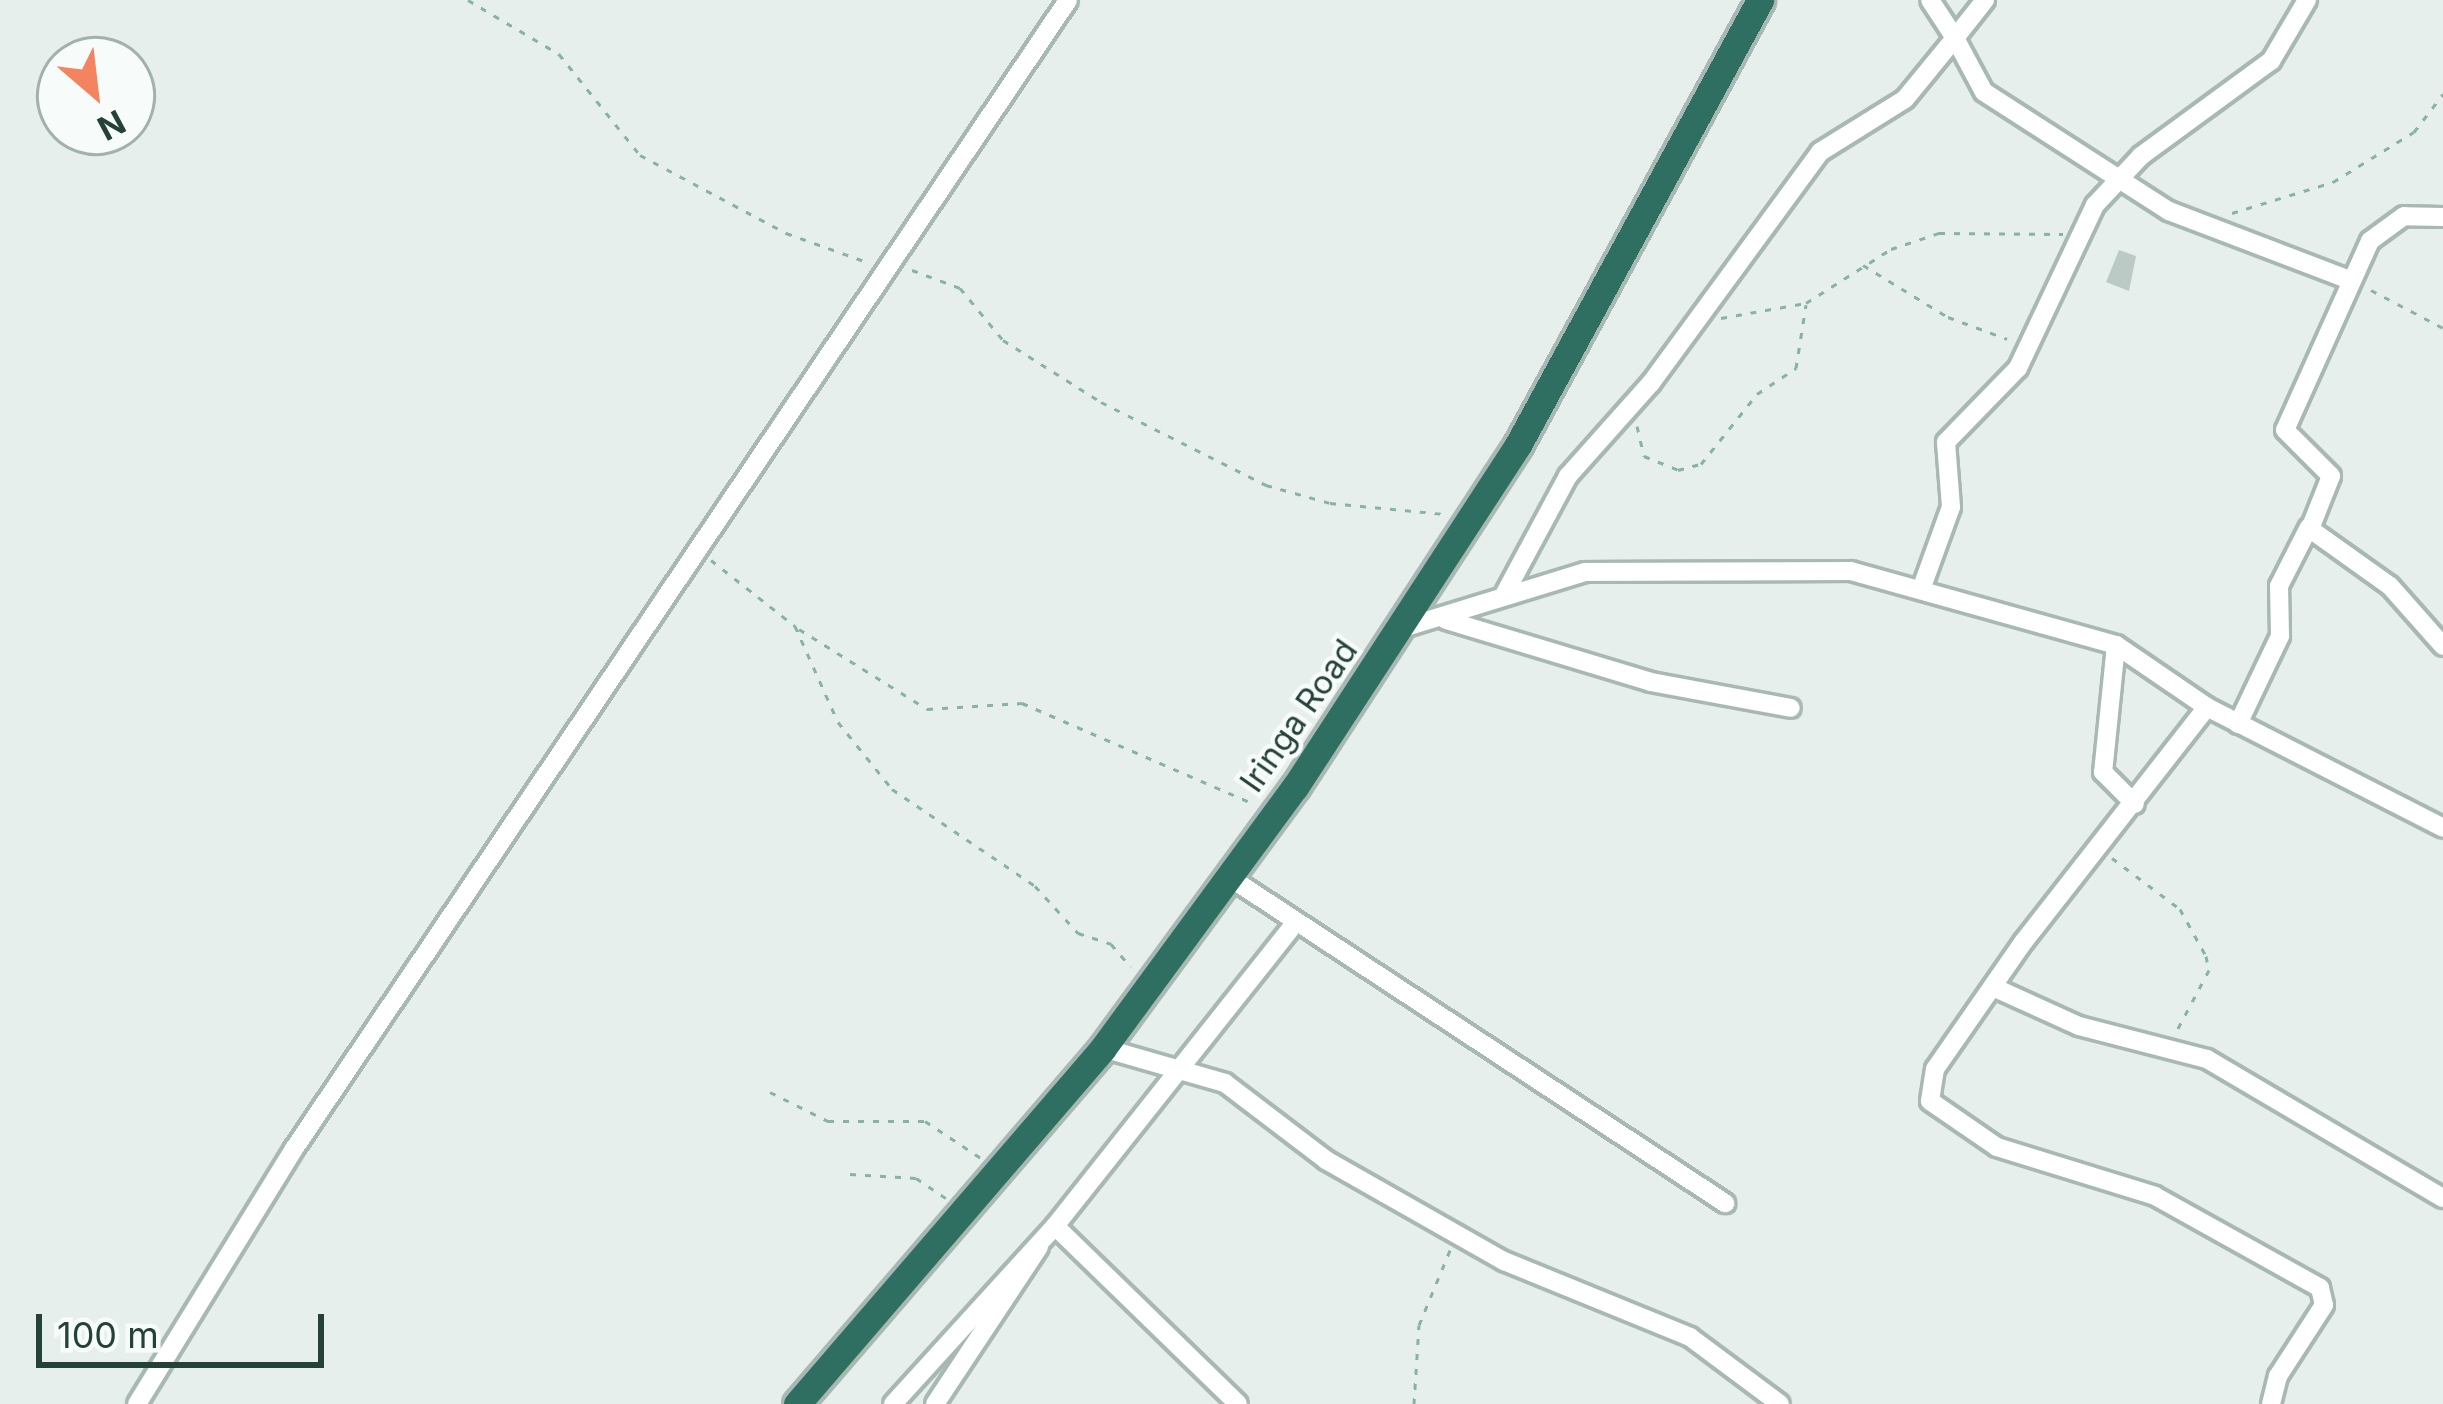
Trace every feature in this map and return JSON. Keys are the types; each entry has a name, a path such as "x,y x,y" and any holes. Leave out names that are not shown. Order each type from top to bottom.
{"highway":[{"name":"Iringa Road","path":"796,1404 965,1215 1103,1048 1274,815 1403,628 1710,104 1760,0"}],"street":[{"path":"137,1404 294,1149 896,264 1068,0"},
{"path":"1930,0 1984,92 2116,180 2212,226 2347,279"},
{"path":"1505,593 1568,476 1693,328 1820,152 1905,99 1985,0"},
{"path":"1922,587 1951,507 1946,442 2013,375 2076,238 2116,180 2233,97 2271,61 2307,0"},
{"path":"2238,724 2277,644 2279,586 2330,476 2285,430 2347,279 2386,225 2443,217"},
{"path":"2309,526 2390,586 2443,646"},
{"path":"1403,628 1446,620 1505,593 1636,568 1851,571 1922,587 2116,645 2238,724 2443,829"},
{"path":"1446,620 1652,682 1791,708"},
{"path":"2116,645 2103,772 2135,804"},
{"path":"2207,706 1935,1069 1931,1105 1997,1147 2155,1196 2320,1288 2324,1305 2278,1376 2271,1404"},
{"path":"1229,877 1725,1203"},
{"path":"892,1404 1055,1226 1295,922"},
{"path":"1993,986 2079,1026 2207,1059 2443,1198"},
{"path":"1103,1048 1255,1100 1326,1160 1504,1261 1690,1337 1780,1404"},
{"path":"1055,1226 1238,1404"},
{"path":"935,1404 1033,1270 1040,1243"}],"path":[{"path":"468,0 559,54 640,155 786,233 960,288 1003,340 1124,416 1266,485 1313,500 1470,518"},
{"path":"2212,226 2259,199 2333,182 2414,132 2443,94"},
{"path":"1693,328 1806,303 1863,266 1940,233 2076,238"},
{"path":"1863,266 1948,317 2025,348"},
{"path":"2347,279 2443,328"},
{"path":"1634,403 1640,452 1668,469 1695,467 1757,394 1796,368 1806,303"},
{"path":"704,549 719,572 927,709 975,699 1037,708 1274,815"},
{"path":"795,626 838,722 892,789 1035,886 1082,936 1111,944 1144,993"},
{"path":"2102,848 2180,909 2206,956 2200,991 2167,1046"},
{"path":"770,1092 828,1121 925,1121 1000,1174"},
{"path":"850,1174 916,1178 965,1215"},
{"path":"1414,1404 1419,1325 1458,1232"}],"building":[{"path":"2119,250 2136,256 2129,291 2106,282"}]}
